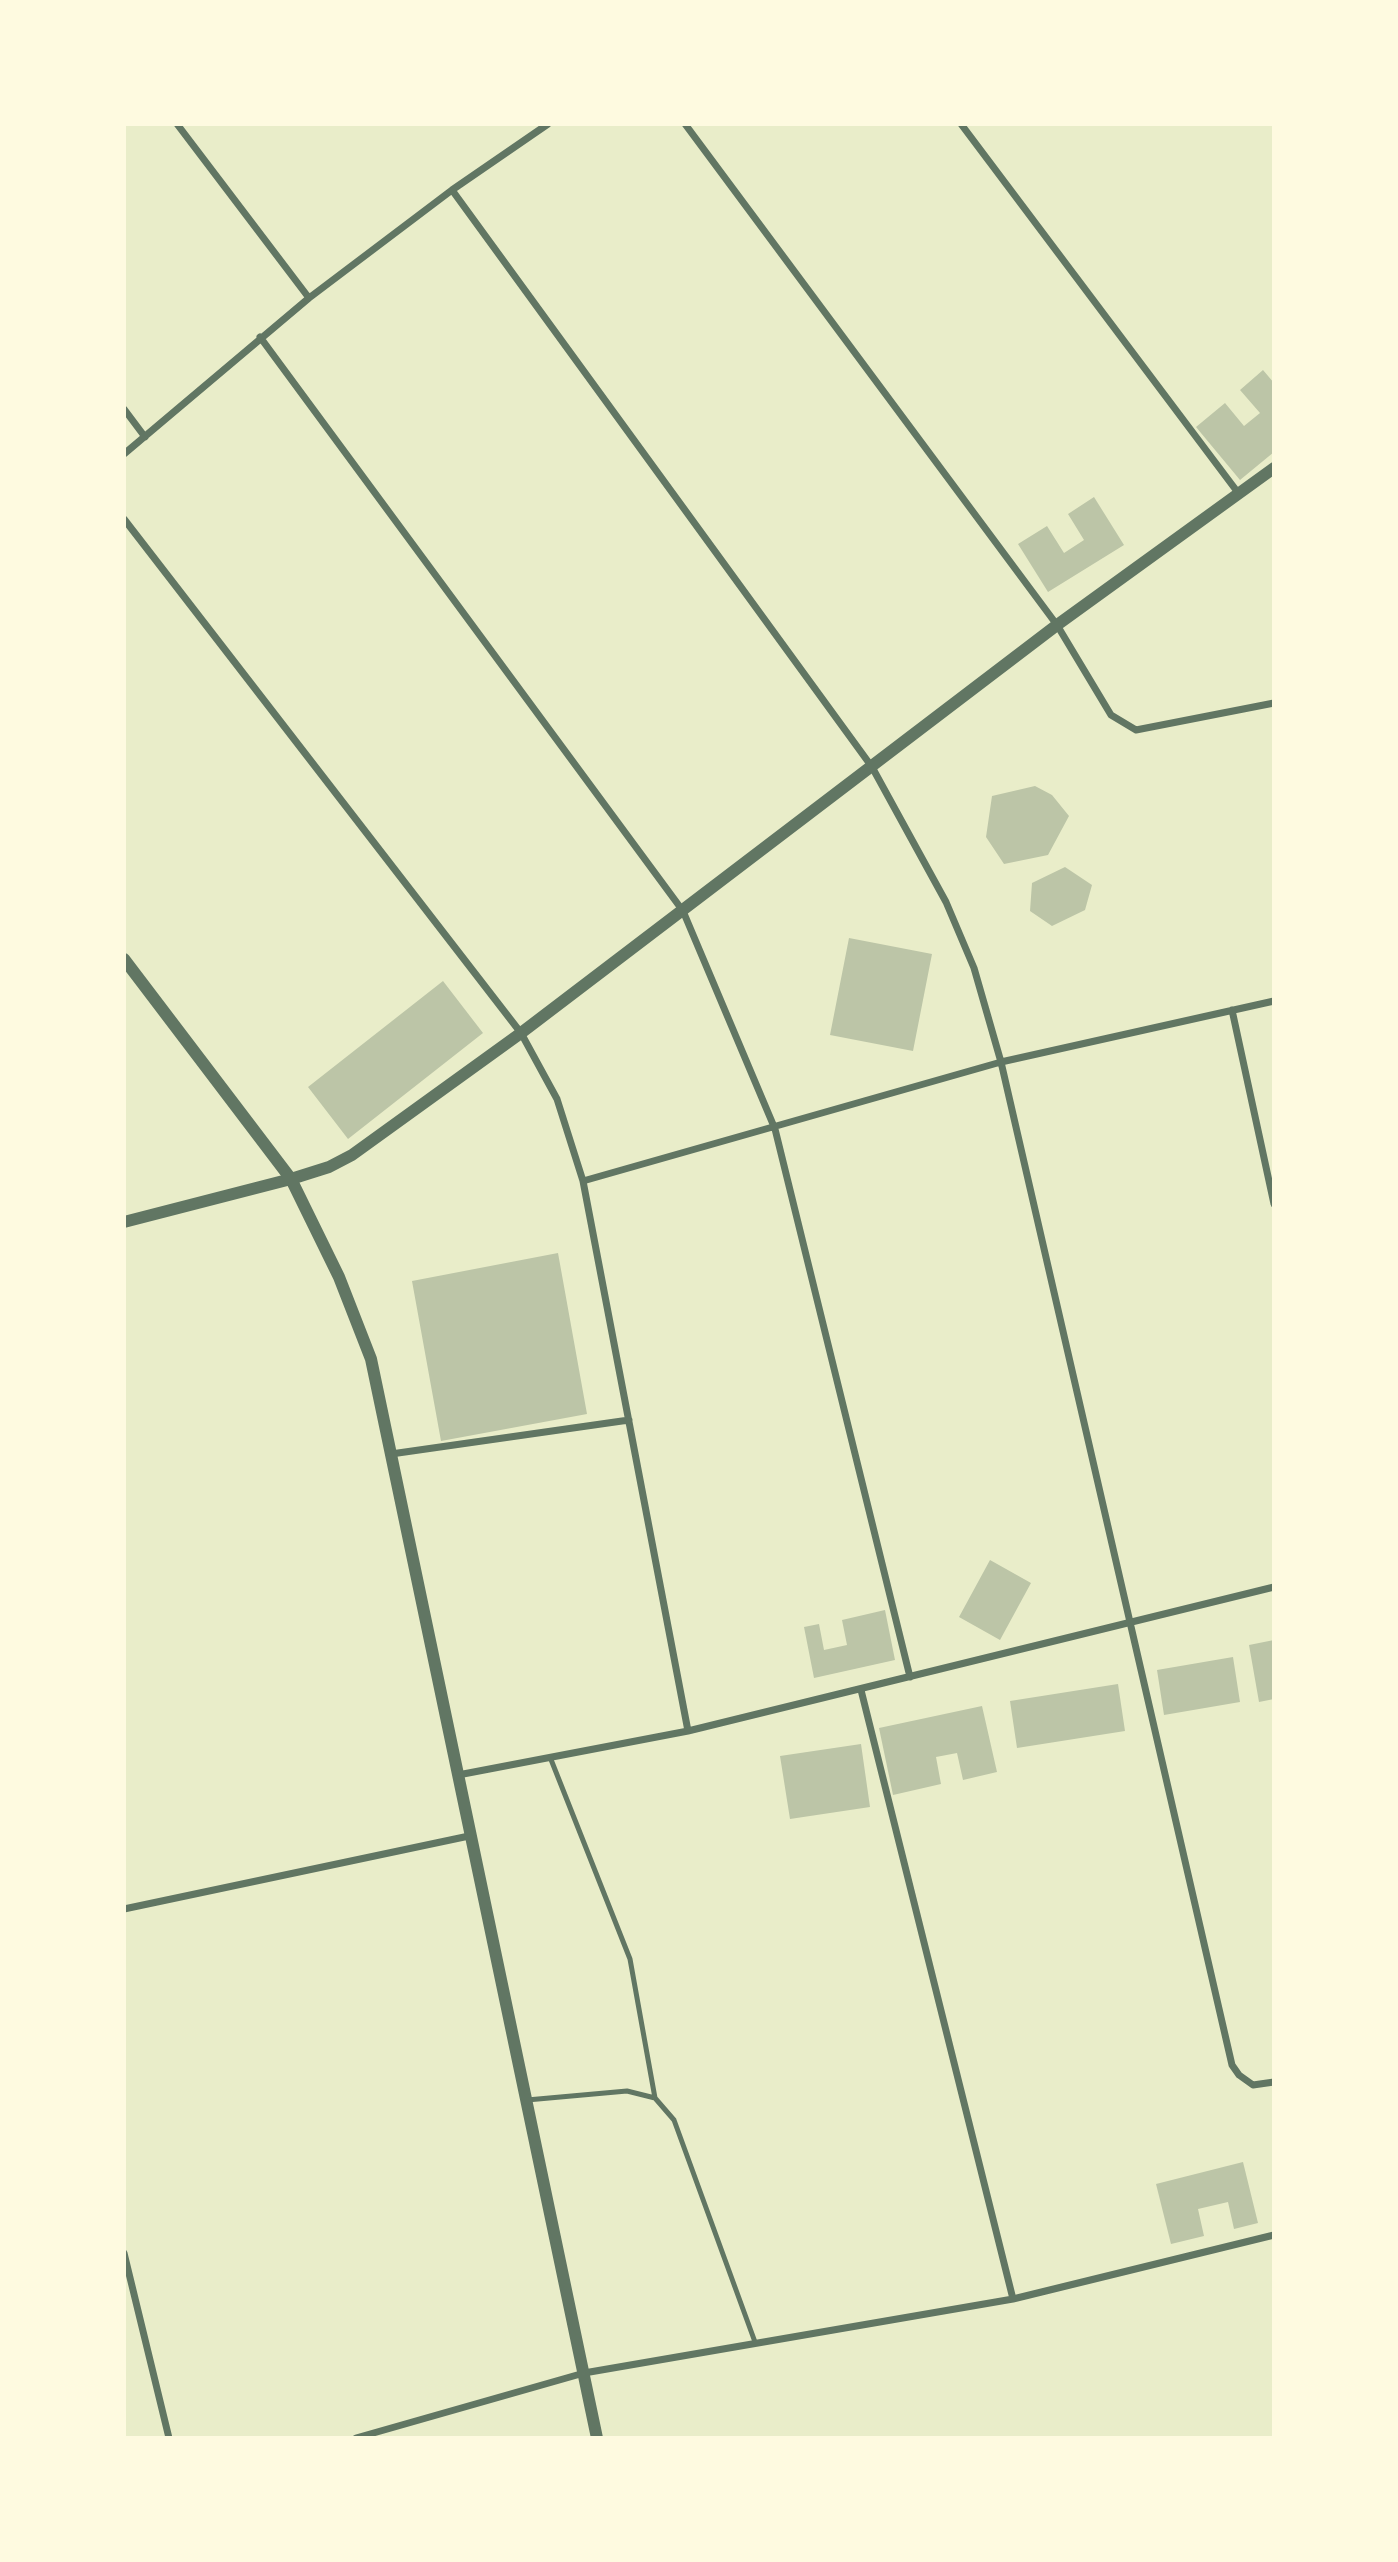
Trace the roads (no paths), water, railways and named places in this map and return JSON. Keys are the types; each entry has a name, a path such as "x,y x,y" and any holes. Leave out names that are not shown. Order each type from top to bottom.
{"street":[{"path":"177,124 309,298"},
{"path":"124,454 309,298 452,190 548,124"},
{"path":"685,124 1057,625 1111,715 1136,730 1274,703"},
{"path":"961,124 1239,495"},
{"path":"452,190 872,767 950,913 974,968 1002,1062 1232,2065 1239,2076 1253,2085 1274,2082"},
{"path":"260,337 683,911 775,1129 910,1677"},
{"path":"124,409 145,436"},
{"path":"124,1222 291,1179 329,1167 352,1155 521,1033 1057,625 1274,468"},
{"path":"124,519 521,1033 557,1099 583,1181 688,1731"},
{"path":"124,959 291,1179 339,1277 371,1359 597,2438"},
{"path":"583,1181 775,1129 1002,1062 1274,1001"},
{"path":"1232,1010 1274,1204"},
{"path":"391,1454 629,1420"},
{"path":"457,1775 688,1731 1274,1587"},
{"path":"861,1690 1013,2299"},
{"path":"124,1909 469,1836"},
{"path":"356,2438 584,2373 1013,2299 1274,2235"},
{"path":"124,2253 169,2438"}],"lane":[{"path":"550,1757 630,1959 654,2098 674,2120 755,2342"},
{"path":"527,2101 626,2091 654,2098"}]}
